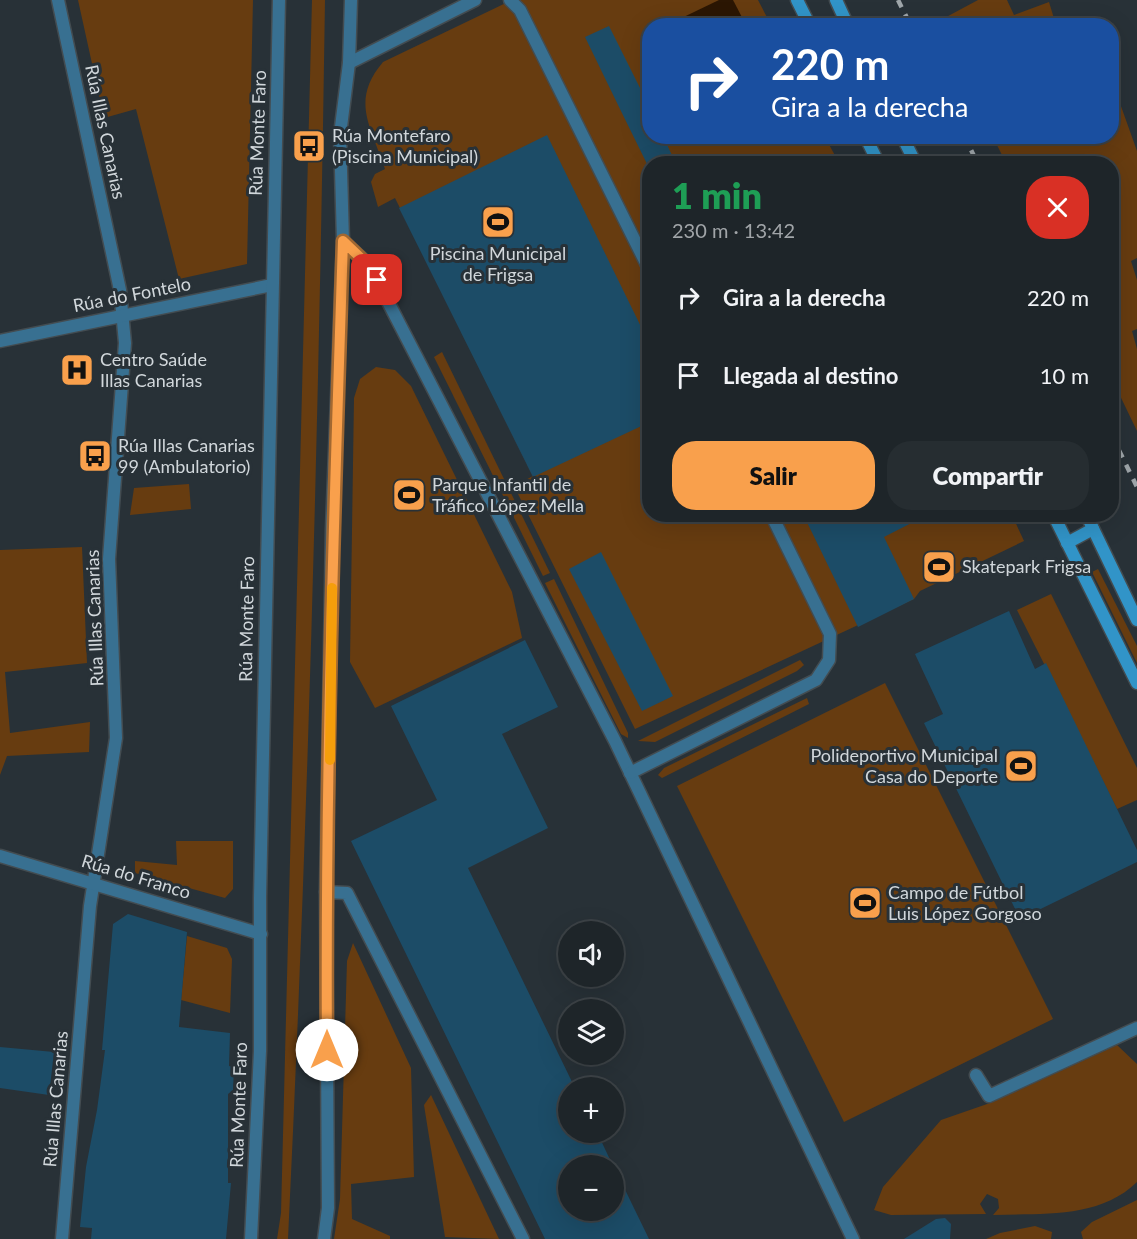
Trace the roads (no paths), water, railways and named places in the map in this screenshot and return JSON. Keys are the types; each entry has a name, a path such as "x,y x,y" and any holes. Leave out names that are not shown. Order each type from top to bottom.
{"street":[{"name":"Rúa Illas Canarias","path":"58,0 123,315 125,343 109,559 116,738 93,883 62,1239"},
{"name":"Rúa Monte Faro","path":"251,1239 260,1051 272,285 279,0"},
{"path":"324,1239 328,1208 326,892 332,529 343,241 340,135 350,63 351,0"},
{"path":"350,63 475,0"},
{"path":"510,0 520,10 642,255"},
{"path":"797,0 806,18"},
{"path":"836,0 844,18"},
{"path":"343,241 369,266 630,773 853,1239"},
{"name":"Rúa do Fontelo","path":"0,341 272,285"},
{"path":"630,773 816,680 829,660 830,634 775,522"},
{"path":"1057,522 1137,683"},
{"path":"1090,522 1137,620"},
{"path":"1067,543 1093,529"},
{"name":"Rúa do Franco","path":"0,856 261,934"},
{"path":"326,892 347,893 523,1239"},
{"path":"976,1075 988,1096 1137,1028"}],"railway":[{"path":"898,0 907,18"},
{"path":"968,144 974,156"},
{"path":"1119,450 1137,487"}],"place":[{"name":"Rúa Montefaro (Piscina Municipal)","path":"309,146"},
{"name":"Piscina Municipal de Frigsa","path":"498,222"},
{"name":"Centro Saúde Illas Canarias","path":"77,370"},
{"name":"Rúa Illas Canarias 99 (Ambulatorio)","path":"95,456"},
{"name":"Parque Infantil de Tráfico López Mella","path":"409,495"},
{"name":"Skatepark Frigsa","path":"939,567"},
{"name":"Polideportivo Municipal Casa do Deporte","path":"1021,766"},
{"name":"Campo de Fútbol Luis López Gorgoso","path":"865,903"}]}
